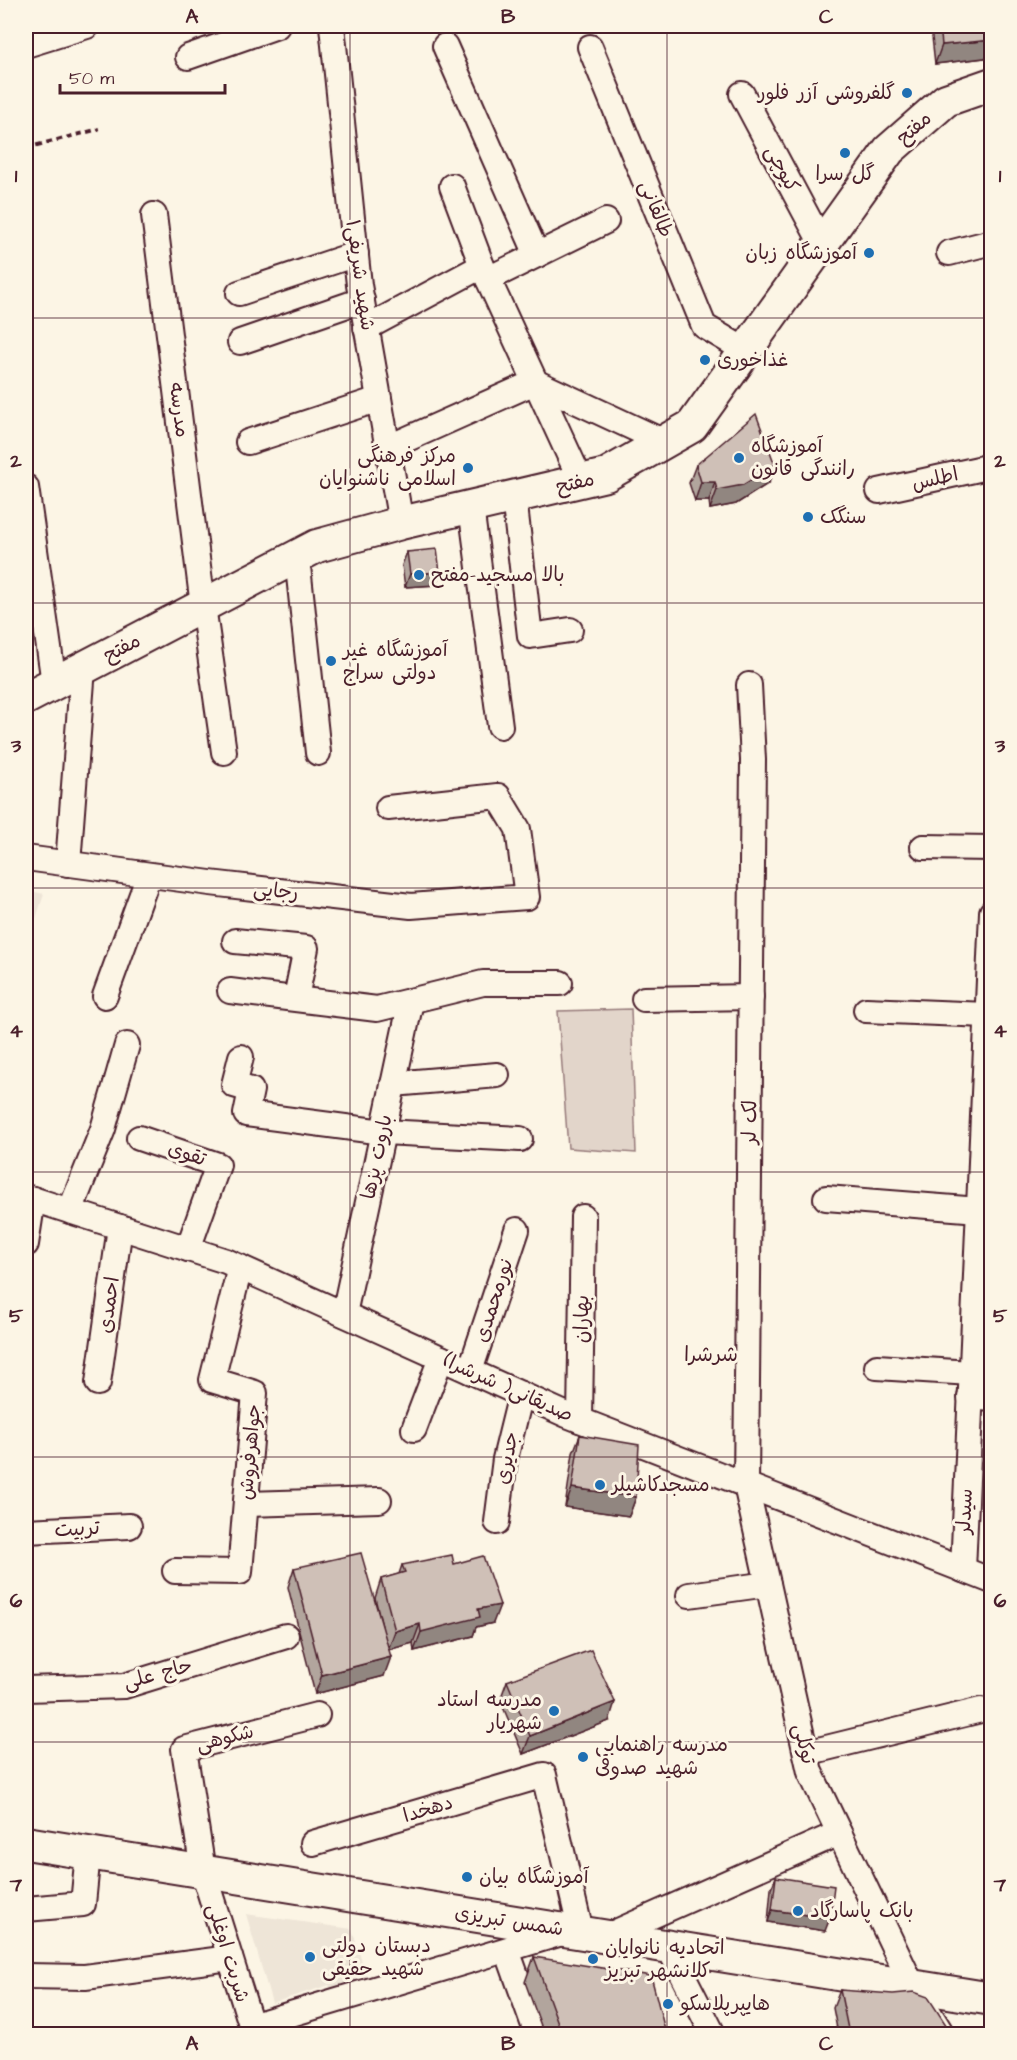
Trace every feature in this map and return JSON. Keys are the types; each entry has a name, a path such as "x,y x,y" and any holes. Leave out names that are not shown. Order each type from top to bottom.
{"main road":[{"name":"مفتح","path":"26,698 317,546 401,523 606,476 692,426 889,150 946,100 992,84"},
{"name":"شمس تبریزی","path":"29,1843 992,1999"}],"street":[{"path":"26,45 87,26"},
{"path":"188,57 278,26"},
{"name":"شهید شریفی۱","path":"332,26 362,300 401,523"},
{"path":"445,46 537,255"},
{"name":"طالقانی","path":"590,47 704,326 746,351"},
{"name":"کیوچی","path":"742,94 822,244"},
{"path":"452,186 485,273 581,481"},
{"name":"مدرسه","path":"154,214 203,606 224,752"},
{"path":"366,328 485,273 537,255 606,220"},
{"path":"949,253 992,242"},
{"path":"239,293 356,254"},
{"path":"240,342 362,300"},
{"path":"387,448 535,382 664,442"},
{"path":"248,442 379,399"},
{"name":"اطلس","path":"879,491 992,466"},
{"path":"26,487 30,550 54,683"},
{"path":"514,497 530,636 570,630"},
{"path":"471,507 500,726"},
{"path":"297,557 318,753"},
{"path":"68,864 83,668"},
{"name":"لک لر","path":"746,1485 753,760 749,685"},
{"name":"رجایی","path":"26,858 411,906 527,897 518,829 498,796 388,808"},
{"path":"923,848 992,848"},
{"path":"105,996 149,875"},
{"name":"سیدلر","path":"963,1570 981,1398 971,1373 983,1287 979,1210 986,1172 987,1015 992,912"},
{"path":"235,941 306,948 296,998"},
{"path":"230,990 377,1009 483,983 560,982"},
{"path":"644,999 751,997"},
{"name":"باروت پزها","path":"344,1314 411,1001"},
{"path":"866,1010 987,1015"},
{"path":"70,1211 103,1128 128,1045"},
{"path":"241,1057 234,1085 251,1090 246,1114 383,1132 520,1139"},
{"path":"393,1084 497,1075"},
{"name":"تقوی","path":"139,1138 218,1165 188,1249"},
{"path":"26,1244 29,1198"},
{"name":"(شرشرا )صدیقانی","path":"29,1198 240,1267 580,1420 992,1581"},
{"path":"826,1198 979,1210"},
{"name":"بهاران","path":"580,1420 584,1217"},
{"name":"احمدی","path":"98,1383 120,1227"},
{"name":"نورمحمدی","path":"470,1371 517,1230"},
{"name":"جواهرفروش","path":"175,1571 240,1572 255,1393 212,1380 240,1267"},
{"path":"414,1429 441,1358"},
{"path":"877,1367 971,1373"},
{"name":"جدیری","path":"497,1522 505,1459 521,1394"},
{"name":"توکلی","path":"746,1485 810,1772 912,1985 942,2034"},
{"path":"246,1504 379,1500"},
{"name":"تربیت","path":"26,1531 129,1526"},
{"path":"689,1595 768,1584"},
{"name":"حاج علی","path":"26,1689 124,1686 286,1636"},
{"path":"806,1753 981,1710"},
{"name":"شکوهی","path":"203,1872 184,1749 317,1716"},
{"name":"دهخدا","path":"313,1843 544,1775 586,1933"},
{"path":"252,2030 507,1950 586,1933 839,1833"},
{"path":"26,1909 83,1904 88,1853"},
{"name":"شربت اوغلی","path":"203,1872 252,2030"},
{"path":"668,1946 713,2034"},
{"path":"507,1950 537,2034"},
{"path":"26,1976 85,1977 230,1958"}],"path":[{"path":"26,148 99,129"}],"shaded area":[{"path":"26,890 44,894 26,949"},
{"path":"631,1009 636,1153 568,1148 558,1011"},
{"name":"دبستان دولتی شهید حقیقی","path":"246,1914 352,1929 369,1985 333,1994 329,1985 272,2003"}],"building":[{"path":"940,26 992,26 992,40 942,45"},
{"path":"756,414 775,465 743,485 717,490 715,482 701,482 696,465"},
{"path":"437,549 440,572 410,574 407,552"},
{"path":"580,1435 639,1445 636,1497 572,1488"},
{"path":"361,1553 391,1657 322,1675 294,1568"},
{"path":"452,1555 454,1564 483,1556 500,1605 478,1609 480,1617 421,1632 420,1624 395,1631 381,1579 405,1572 402,1565"},
{"name":"مدرسه استاد شهریار","path":"591,1650 615,1702 530,1736 507,1681"},
{"path":"776,1877 834,1886 830,1918 772,1910"},
{"path":"534,1957 651,1976 666,2034 562,2034"},
{"path":"840,1990 893,1994 914,1992 928,1997 952,2034 849,2034"}],"place":[{"name":"گلفروشی آزر فلور","path":"907,93"},
{"name":"گل سرا","path":"845,153"},
{"name":"آموزشگاه زبان","path":"869,253"},
{"name":"غذاخوری","path":"705,360"},
{"name":"آموزشگاه رانندگی قانون","path":"739,458"},
{"name":"مرکز فرهنگی اسلامی ناشنوایان","path":"468,468"},
{"name":"سنگک","path":"808,517"},
{"name":"بالا مسجید-مفتح","path":"419,575"},
{"name":"آموزشگاه غیر دولتی سراج","path":"331,661"},
{"name":"مسجدکاشیلر","path":"600,1485"},
{"name":"مدرسه استاد شهریار","path":"554,1711"},
{"name":"مدرسه راهنمایی شهید صدوقی","path":"583,1757"},
{"name":"آموزشگاه بیان","path":"467,1877"},
{"name":"بانک پاسارگاد","path":"798,1911"},
{"name":"دبستان دولتی شهید حقیقی","path":"310,1957"},
{"name":"اتحادیه نانوایان کلانشهر تبریز","path":"593,1959"},
{"name":"هایپرپلاسکو","path":"668,2004"}],"district":[{"name":"شرشرا","path":"711,1354"}]}
